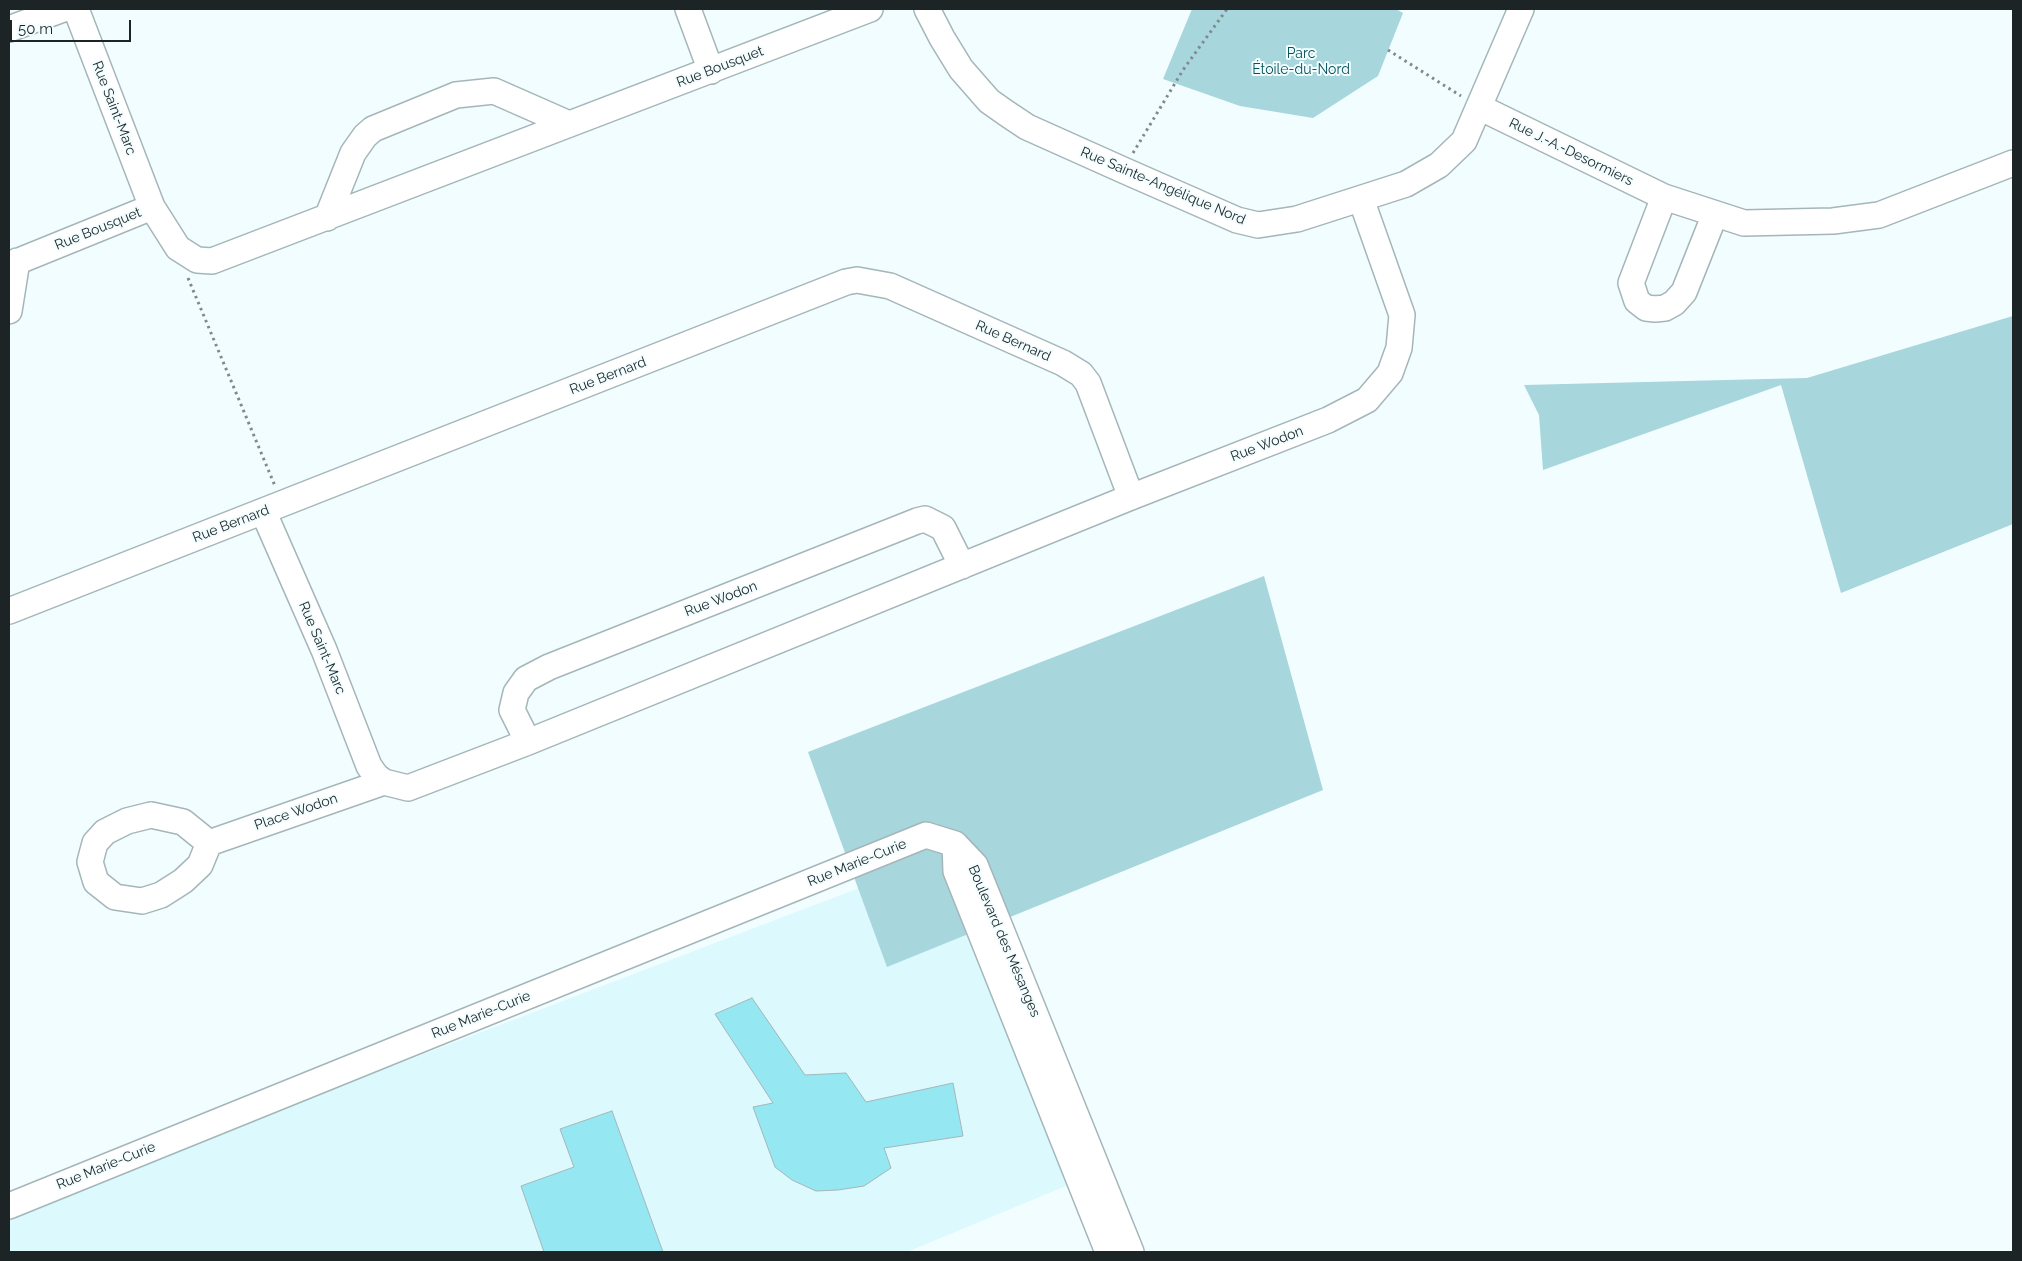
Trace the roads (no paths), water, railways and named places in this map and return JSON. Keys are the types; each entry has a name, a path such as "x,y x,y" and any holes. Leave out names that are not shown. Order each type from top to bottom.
{"street":[{"path":"9,29 63,9"},
{"name":"Rue Saint-Marc","path":"76,9 152,207"},
{"path":"688,9 711,71"},
{"name":"Rue Bousquet","path":"9,310 13,263 152,207 178,248 197,260 212,261 870,9"},
{"name":"Rue Sainte-Angélique Nord","path":"927,9 961,69 989,101 1027,126 1237,220 1258,225 1297,219 1361,199 1406,184 1439,165 1464,141 1521,9"},
{"path":"327,218 354,153 369,132 456,95 494,91 569,124"},
{"name":"Rue J.-A.-Desormiers","path":"1479,107 1664,197 1744,223 1833,221 1879,215 2013,163"},
{"path":"1664,197 1631,283 1638,301 1646,308 1665,308 1674,303 1684,292 1715,214"},
{"name":"Rue Wodon","path":"384,782 408,788 528,742 1131,497 1344,413 1367,400 1390,373 1399,348 1402,315 1361,199"},
{"name":"Rue Bernard","path":"9,611 846,282 857,280 890,286 1064,363 1081,374 1088,383 1131,497"},
{"name":"Rue Saint-Marc","path":"263,511 324,650 369,766 376,776 384,782"},
{"name":"Rue Wodon","path":"528,742 512,710 516,693 526,679 549,667 917,521 926,519 943,528 962,566"},
{"name":"Place Wodon","path":"209,843 384,782"},
{"path":"151,815 183,822 209,843 200,865 183,881 162,895 142,902 115,897 96,882 90,862 95,843 105,832 127,821 151,815"},
{"name":"Rue Marie-Curie","path":"12,1205 926,836 955,844"},
{"name":"Boulevard des Mésanges","path":"955,844 956,871 1108,1252"},
{"name":"Boulevard des Mésanges","path":"955,844 975,865 1131,1252"}],"park label":[{"name":"Parc Étoile-du-Nord","path":"1301,62"}]}
